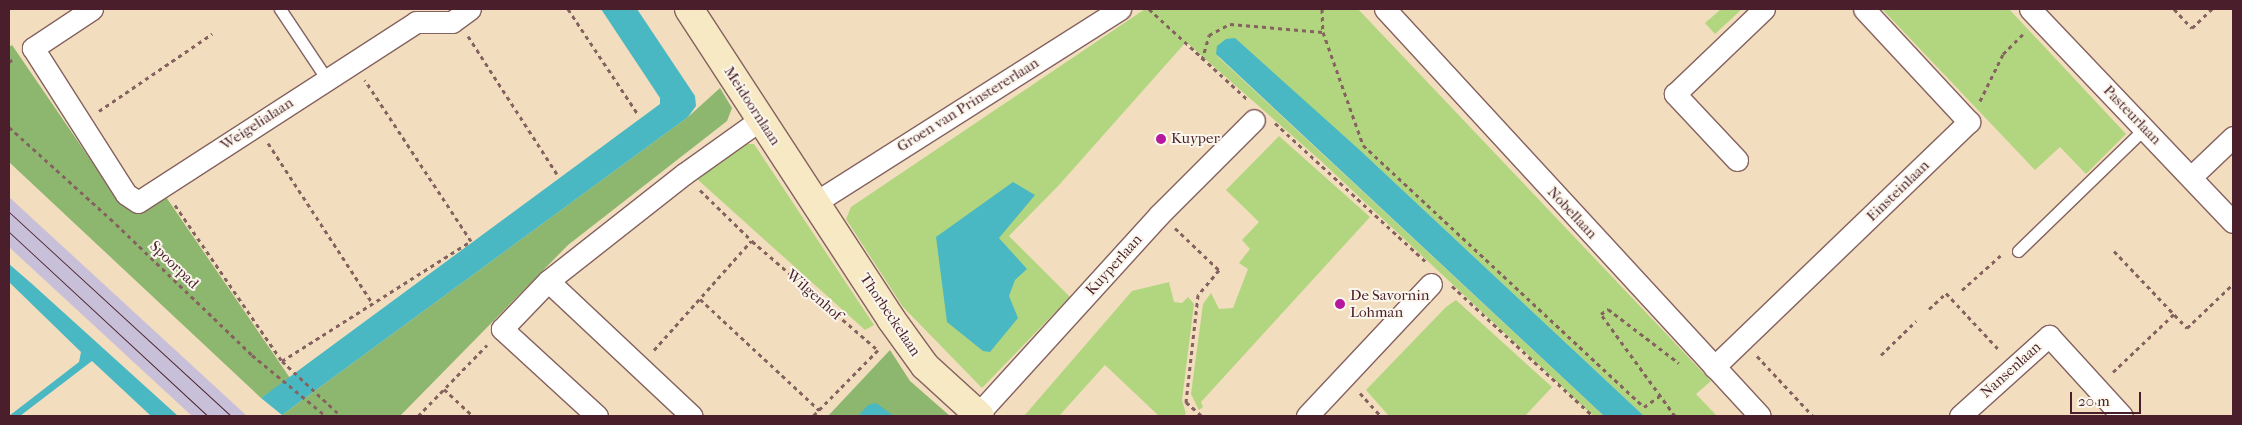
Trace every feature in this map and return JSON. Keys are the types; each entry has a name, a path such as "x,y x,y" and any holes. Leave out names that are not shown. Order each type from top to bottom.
{"street":[{"name":"Weigelialaan","path":"92,9 32,48 126,194 138,202 352,61 416,22 464,14"},
{"name":"Meidoornlaan","path":"689,9 816,202"},
{"name":"Groen van Prinstererlaan","path":"816,202 1120,9"},
{"name":"Nobellaan","path":"1385,9 1760,416"},
{"path":"1738,160 1675,94 1764,9"},
{"path":"1864,9 1969,122"},
{"name":"Pasteurlaan","path":"2040,12 2144,129 2233,222"},
{"name":"Kuyperlaan","path":"979,415 1159,215 1259,114"},
{"path":"597,416 502,329 548,281 684,174 761,119"},
{"name":"Einsteinlaan","path":"1711,364 1742,340 1969,122"},
{"path":"2190,177 2233,137"},
{"name":"Thorbeckelaan","path":"816,202 925,366 979,415"},
{"path":"1307,416 1436,277"},
{"path":"548,281 692,416"},
{"name":"Nansenlaan","path":"1960,416 2048,336 2122,416"}],"lane":[{"path":"280,9 326,78"},
{"path":"2018,251 2144,129"}],"path":[{"path":"568,9 637,113"},
{"path":"1149,9 1259,114 1436,277 1593,416"},
{"path":"1322,9 1323,32 1363,144 1644,407 1660,396"},
{"path":"2174,9 2192,28 2212,9"},
{"path":"1969,122 2003,54 2040,12"},
{"path":"464,14 557,174"},
{"path":"1202,60 1209,35 1230,24 1323,32"},
{"path":"81,123 212,34"},
{"path":"282,361 472,240 352,61"},
{"path":"256,124 373,304"},
{"name":"Spoorpad","path":"9,127 271,370 326,416"},
{"name":"Wilgenhof","path":"684,174 752,241 878,350 813,416"},
{"path":"162,186 282,361 342,416"},
{"path":"1159,215 1219,270 1198,295 1186,402 1202,416"},
{"path":"638,367 752,241"},
{"path":"1962,290 2003,254 2018,251"},
{"path":"2114,251 2187,328 2233,284"},
{"path":"1929,309 1946,293 2015,366"},
{"path":"700,299 819,410"},
{"path":"1675,416 1602,314 1608,309 1672,361 1691,367 1711,364"},
{"path":"2096,388 2174,314"},
{"path":"1881,355 1916,321"},
{"path":"418,416 502,329"},
{"path":"1742,340 1812,416"},
{"path":"1344,376 1382,416"},
{"path":"444,389 473,416"}],"shaded area":[{"path":"9,197 247,416 192,416 9,247"}],"green space":[{"path":"1145,9 1358,9 1711,381 1696,394 1717,416 1644,416 1363,153 1216,55 1604,416 1593,416 1321,161 1186,42 1059,185 1009,236 1070,297 982,388 903,307 846,219 851,207"},
{"path":"1721,9 1742,9 1715,34 1705,23"},
{"path":"1882,9 2009,9 2126,134 2086,174 2060,147 2035,170"},
{"path":"12,45 118,200 132,211 141,212 166,197 290,378 261,398 9,162 9,47"},
{"path":"720,88 732,108 727,121 568,245 400,416 282,415 688,117"},
{"path":"1279,136 1370,217 1201,402 1203,407 1199,410 1191,394 1203,304 1211,293 1219,309 1233,308 1248,269 1239,263 1250,249 1242,240 1259,222 1226,190"},
{"path":"742,144 754,144 874,325 865,330 697,179"},
{"path":"1169,282 1174,302 1182,303 1188,297 1194,304 1182,400 1186,414 1183,416 1159,416 1105,365 1059,416 1024,416 1132,291"},
{"path":"1456,300 1552,387 1525,416 1389,416 1366,390 1446,307"},
{"path":"890,350 910,381 950,416 828,416"}],"water":[{"path":"601,9 637,9 695,96 696,106 688,117 282,415 261,398 660,104 660,98"},
{"path":"1235,38 1363,153 1644,416 1604,416 1216,54 1217,46 1226,39"},
{"path":"1013,182 1035,195 999,238 1027,269 1015,280 1009,296 1018,318 990,352 983,351 947,322 936,237"},
{"path":"9,264 178,416 151,416 92,361 20,416 9,416 79,362 81,352 9,282"},
{"path":"876,403 894,416 858,416 868,405"}],"tram line":[{"path":"9,212 231,416"},
{"path":"9,232 208,416"}],"place":[{"name":"Kuyper","path":"1161,139"},
{"name":"De Savornin Lohman","path":"1340,304"}]}
